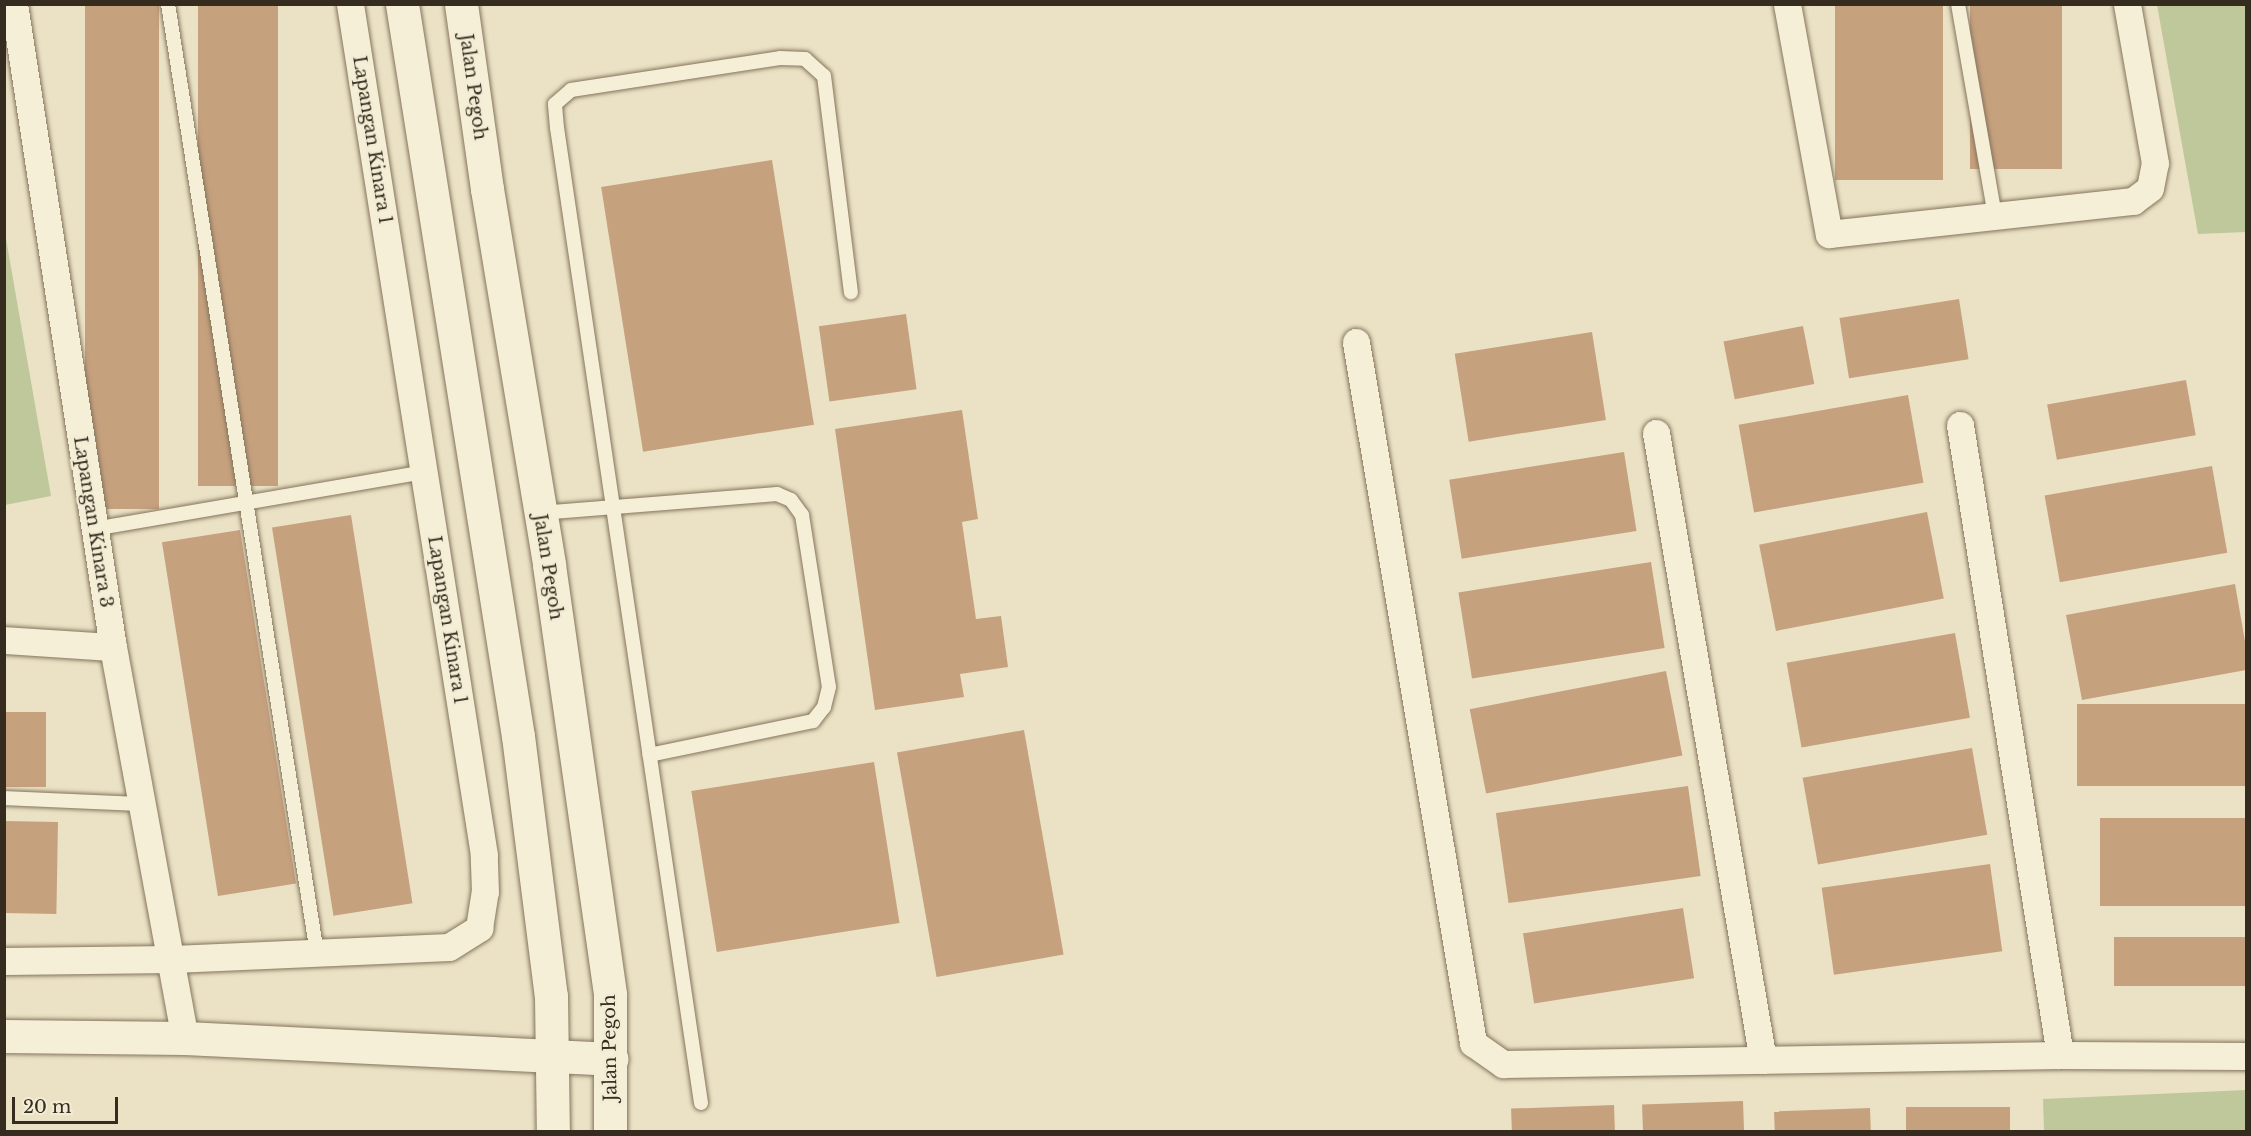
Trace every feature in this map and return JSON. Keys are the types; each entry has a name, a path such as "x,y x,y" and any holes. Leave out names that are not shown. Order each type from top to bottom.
{"street":[{"name":"Lapangan Kinara 3","path":"14,4 113,647 173,959 185,1038"},
{"name":"Lapangan Kinara 1","path":"4,961 173,959 449,947 479,928 485,892 484,855 351,4"},
{"path":"402,4 518,736 550,996 553,1131"},
{"name":"Jalan Pegoh","path":"461,4 487,189 540,513 610,995 610,1131"},
{"path":"1787,4 1829,234 2133,201 2150,188 2155,163 2127,4"},
{"path":"1356,342 1473,1043 1503,1064 2060,1055 2247,1056"},
{"path":"1960,425 2060,1055"},
{"path":"1656,433 1762,1060"},
{"path":"4,640 113,647"},
{"path":"4,1036 185,1038 611,1059"}],"lane":[{"path":"168,4 317,953"},
{"path":"1958,4 1995,217"},
{"path":"701,1103 556,128 555,104 572,90 780,58 805,59 824,76 851,292"},
{"path":"94,529 424,471"},
{"path":"540,513 777,494 791,500 802,514 829,687 824,707 813,721 649,755"},
{"path":"4,798 144,804"}],"green space":[{"path":"2157,5 2246,5 2246,232 2198,234"},
{"path":"5,233 51,496 4,505"},
{"path":"2246,1090 2246,1131 2044,1131 2043,1099"}],"building":[{"path":"85,4 159,4 159,509 85,509"},
{"path":"198,4 278,4 278,486 198,486"},
{"path":"1835,4 1943,4 1943,180 1835,180"},
{"path":"1970,4 2062,4 2062,169 1970,169"},
{"path":"772,160 814,425 643,452 601,187"},
{"path":"1959,299 1969,359 1849,378 1839,318"},
{"path":"906,314 917,389 829,402 819,326"},
{"path":"1803,326 1814,384 1735,399 1723,341"},
{"path":"1592,332 1606,420 1469,442 1455,354"},
{"path":"2186,380 2196,435 2057,460 2047,404"},
{"path":"1908,395 1923,483 1754,513 1739,425"},
{"path":"962,410 978,519 962,522 976,619 1001,616 1008,667 960,674 964,697 875,710 835,429"},
{"path":"1624,452 1637,531 1462,559 1449,480"},
{"path":"2212,466 2227,553 2060,582 2045,496"},
{"path":"1927,512 1944,598 1776,631 1759,545"},
{"path":"351,515 412,903 333,916 272,528"},
{"path":"240,530 296,884 218,896 162,542"},
{"path":"1651,562 1665,648 1472,678 1458,593"},
{"path":"2235,584 2246,647 2246,670 2082,700 2066,615"},
{"path":"1955,633 1970,718 1802,747 1787,663"},
{"path":"1666,671 1682,755 1486,794 1470,709"},
{"path":"2077,704 2246,704 2246,786 2077,786"},
{"path":"4,712 46,712 46,787 4,787"},
{"path":"1024,730 1064,955 937,977 897,752"},
{"path":"1972,748 1987,835 1818,865 1803,778"},
{"path":"874,762 899,923 717,952 691,791"},
{"path":"1688,786 1701,876 1509,903 1496,813"},
{"path":"2100,818 2246,818 2246,906 2100,906"},
{"path":"4,821 58,822 56,914 4,913"},
{"path":"1990,864 2002,951 1834,975 1822,888"},
{"path":"1683,908 1694,978 1534,1003 1523,933"},
{"path":"2114,937 2246,937 2246,986 2114,986"},
{"path":"1743,1101 1744,1132 1643,1132 1642,1105"},
{"path":"1614,1105 1615,1132 1512,1132 1511,1109"},
{"path":"1906,1107 2010,1107 2010,1132 1906,1132"},
{"path":"1870,1108 1871,1132 1775,1132 1774,1111"}]}
